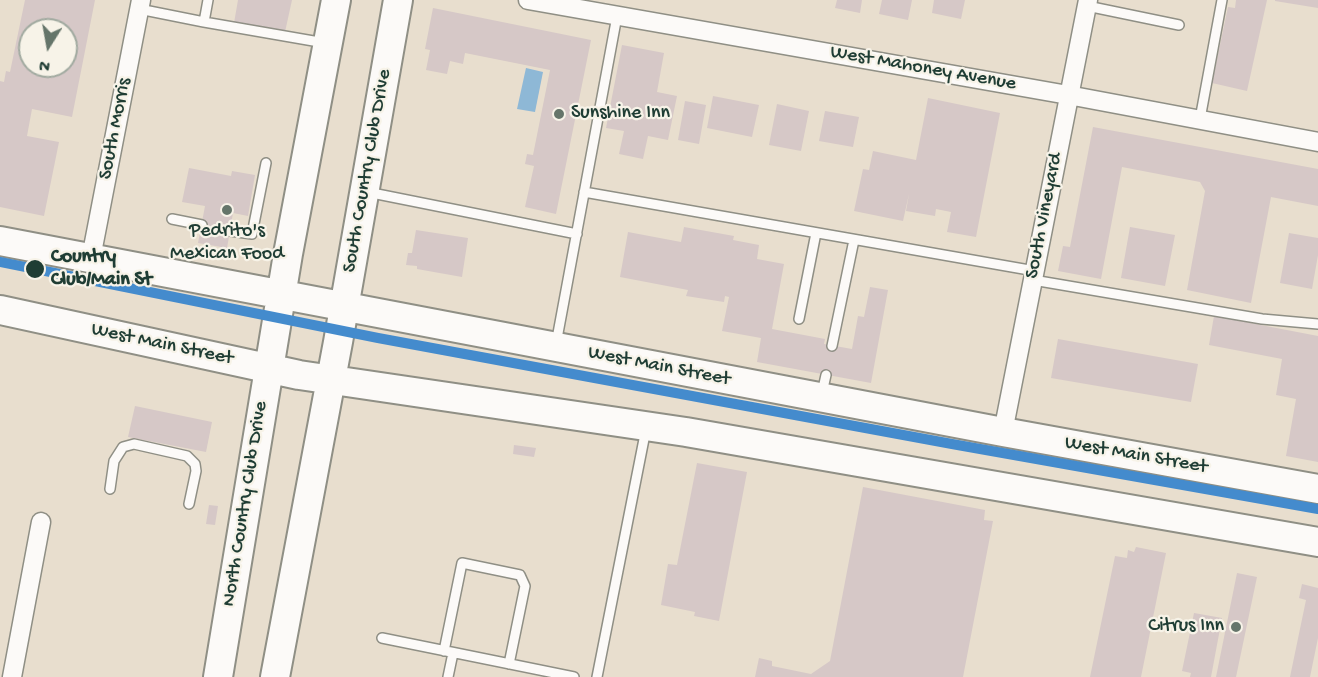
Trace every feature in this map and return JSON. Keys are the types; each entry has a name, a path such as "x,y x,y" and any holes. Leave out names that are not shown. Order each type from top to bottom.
{"main road":[{"path":"281,295 336,0"},
{"name":"South Country Club Drive","path":"331,380 398,0"},
{"name":"West Main Street","path":"0,241 555,348 824,386 1003,432 1318,489"},
{"name":"North Country Club Drive","path":"218,677 281,295"},
{"name":"West Main Street","path":"0,310 331,380 647,427 1318,542"},
{"path":"275,677 290,620 331,380"}],"street":[{"name":"West Mahoney Avenue","path":"528,0 1068,95 1318,142"},
{"name":"South Vineyard","path":"1003,432 1087,3"},
{"name":"South Morris","path":"91,258 140,4"},
{"path":"12,677 40,522"}],"lane":[{"path":"204,22 208,0"},
{"path":"1200,119 1222,0"},
{"path":"1087,3 1179,24"},
{"path":"140,4 204,22 327,43"},
{"path":"555,348 617,16"},
{"path":"230,231 252,234 266,163"},
{"path":"365,192 577,234"},
{"path":"584,192 854,240 1262,320 1318,324"},
{"path":"172,219 202,225"},
{"path":"799,319 816,233"},
{"path":"832,346 854,240"},
{"path":"597,677 647,427"},
{"path":"110,489 114,461 123,447 134,444 188,456 195,464 196,471 189,504"},
{"path":"448,677 449,652 462,563 520,575 525,586 509,664"},
{"path":"382,638 574,677"}],"water":[{"path":"526,68 543,72 535,112 517,109"}],"building":[{"path":"25,0 95,0 72,117 32,109 27,136 59,142 44,216 0,207 0,81 4,82 6,71 10,72 18,34 18,78 78,78 78,18 21,18"},
{"path":"238,0 292,0 285,32 234,23"},
{"path":"837,0 862,0 860,13 835,8"},
{"path":"882,0 912,0 908,20 879,14"},
{"path":"934,0 965,0 961,19 932,13"},
{"path":"1236,0 1267,0 1247,91 1212,83 1228,7 1235,8"},
{"path":"1318,0 1318,8 1275,1"},
{"name":"Sunshine Inn","path":"433,8 591,40 556,214 525,207 534,166 525,164 527,154 533,155 550,70 465,53 463,64 450,61 447,74 426,70 430,50 425,49"},
{"path":"622,45 664,53 657,92 677,96 668,140 648,136 643,159 619,154 624,131 606,128"},
{"path":"713,96 759,105 752,137 707,128"},
{"path":"928,98 1000,113 976,237 947,232 951,212 936,209 935,216 906,211 909,194 903,221 854,211 863,169 869,170 873,151 916,160"},
{"path":"685,101 706,105 699,144 678,140"},
{"path":"777,104 809,111 801,151 769,145"},
{"path":"825,111 859,117 853,147 819,141"},
{"path":"1093,127 1318,169 1318,206 1271,197 1251,303 1187,290 1205,191 1200,182 1122,167 1101,279 1058,271 1063,246 1070,247"},
{"name":"Pedrito's Mexican Food","path":"189,168 231,176 232,171 255,175 248,216 233,213 227,248 198,243 205,206 182,202"},
{"path":"684,227 734,236 733,240 759,245 757,259 784,264 772,329 825,339 824,344 852,349 858,316 864,317 870,287 888,290 871,383 757,362 761,338 722,331 729,297 725,296 724,302 686,296 688,290 620,277 628,232 681,242"},
{"path":"1130,227 1175,235 1165,286 1121,278"},
{"path":"416,230 468,238 462,277 406,265 408,253 412,253"},
{"path":"1289,233 1318,238 1318,255 1312,289 1280,283"},
{"path":"1214,316 1318,336 1318,462 1286,456 1296,399 1276,395 1282,359 1209,345"},
{"path":"1058,339 1198,364 1191,402 1051,378"},
{"path":"135,406 212,422 206,452 128,437"},
{"path":"514,445 536,448 534,457 513,454"},
{"path":"697,463 747,472 719,621 694,616 695,612 661,605 668,564 677,565"},
{"path":"863,487 985,510 984,520 993,521 963,677 755,677 759,658 772,661 772,666 811,674 830,661"},
{"path":"209,505 218,506 215,525 206,524"},
{"path":"1136,547 1166,553 1141,677 1090,677 1115,556 1127,558 1128,550 1134,552"},
{"name":"Citrus Inn","path":"1237,573 1257,577 1236,677 1216,677"},
{"path":"1302,584 1318,588 1318,638 1310,677 1290,677 1306,600 1299,598"},
{"path":"1194,613 1222,618 1211,677 1190,677 1191,673 1182,671"}],"transit line":[{"path":"0,262 378,338 1318,509"}],"place":[{"name":"Sunshine Inn","path":"559,114"},
{"name":"Pedrito's Mexican Food","path":"227,210"},
{"name":"Country Club/Main St","path":"35,269"},
{"name":"Citrus Inn","path":"1236,627"}]}
